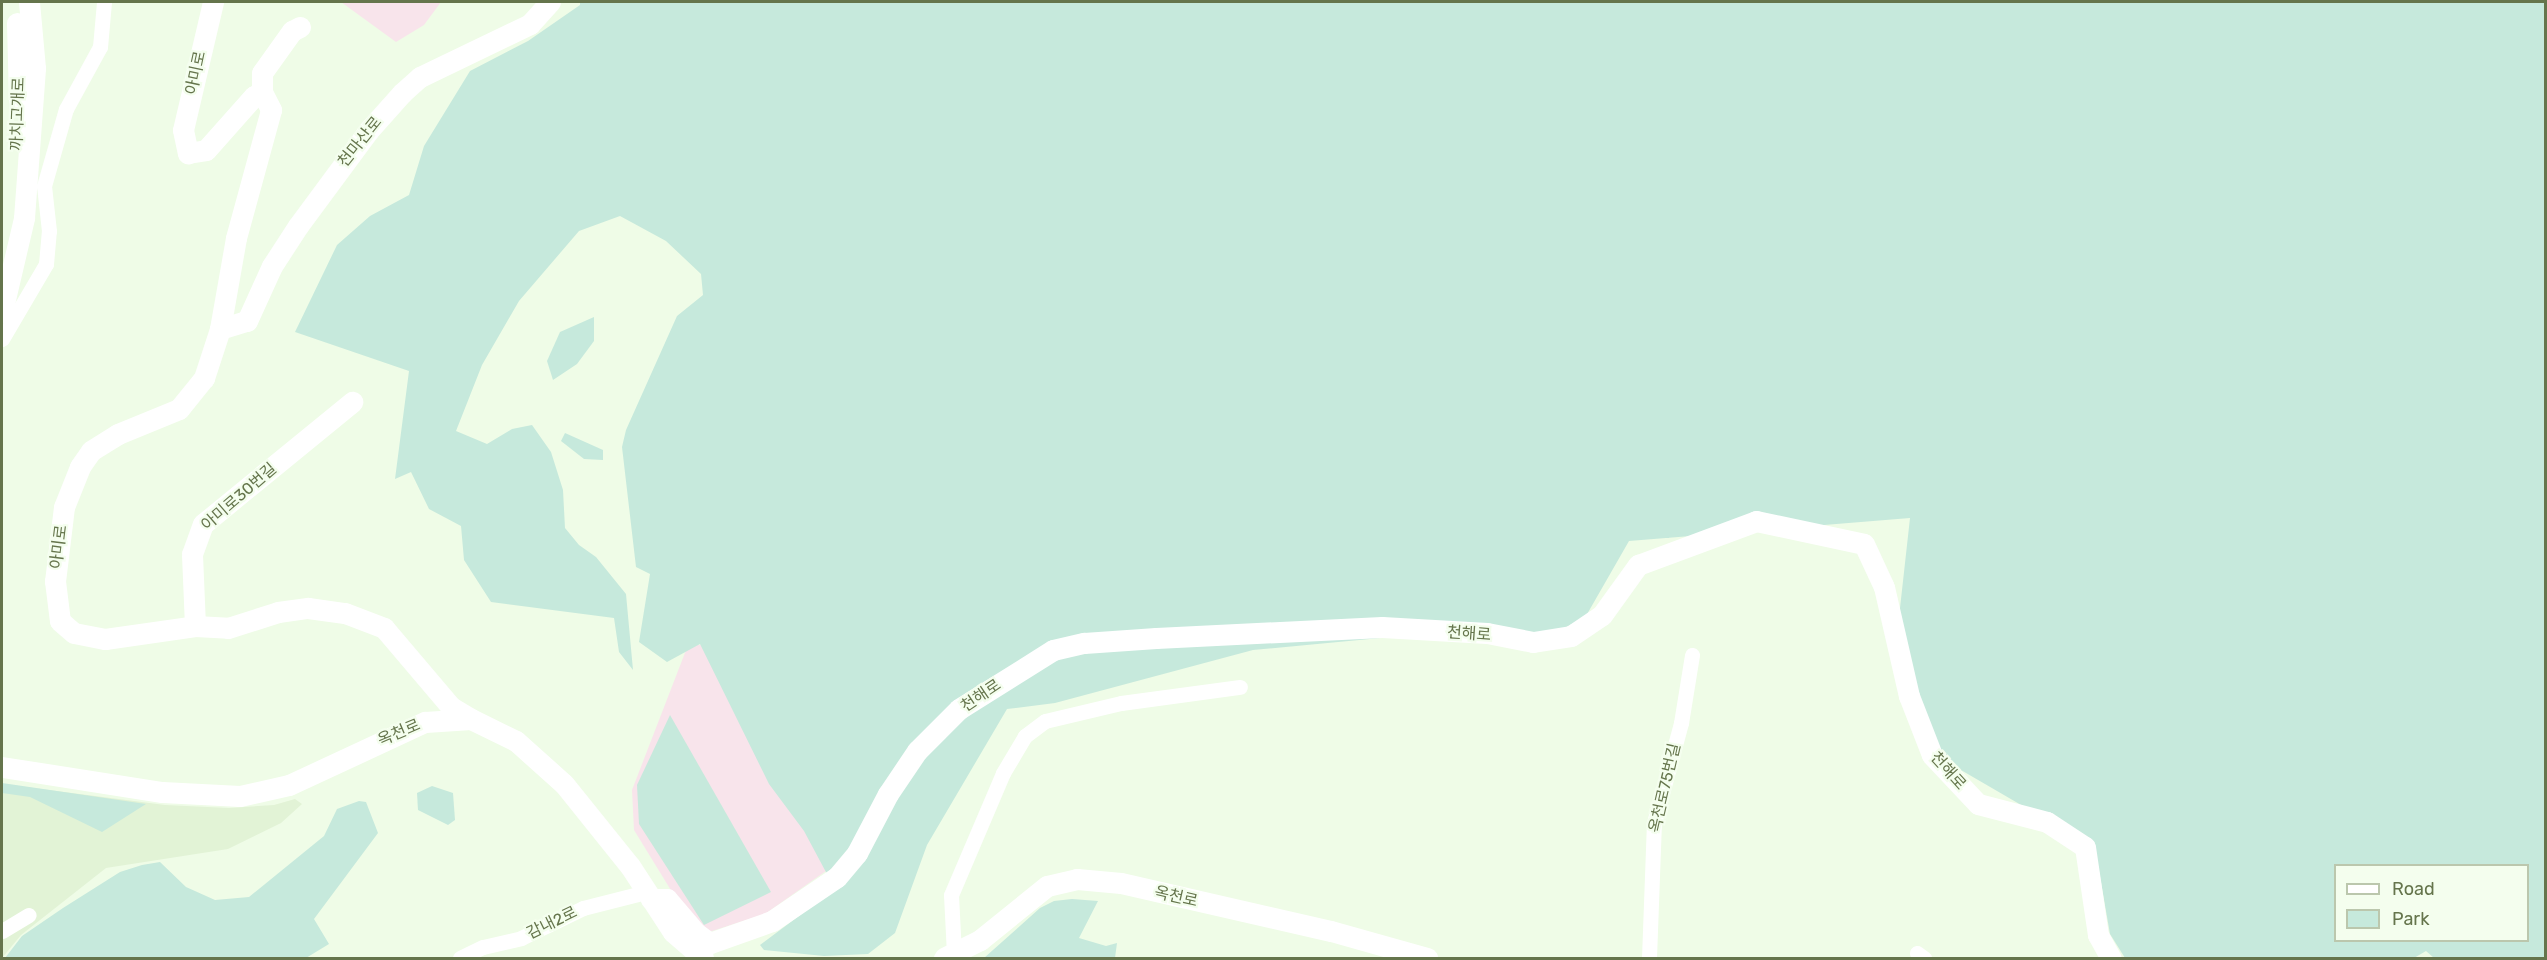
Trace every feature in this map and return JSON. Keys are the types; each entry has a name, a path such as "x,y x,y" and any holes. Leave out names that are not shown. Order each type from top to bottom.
{"street":[{"name":"까치고개로","path":"2,262 17,153 20,74 16,2"},
{"path":"2,312 24,218 35,68 29,2"},
{"path":"2,339 45,264 50,231 44,186 66,109 100,47 104,2"},
{"name":"아미로","path":"213,2 183,130 188,153 206,150 241,108 262,92"},
{"name":"천마산로","path":"220,329 248,321 272,266 298,226 369,130 402,93 420,77 530,24 550,2"},
{"name":"아미로","path":"300,27 292,31 262,73 262,92 271,110 269,124 236,237 220,329 204,378 179,409 118,434 91,451 80,467 67,494 55,581 60,621 74,633 105,639 137,631 195,626 228,628 278,612 308,608 345,613 384,628 451,707 471,719"},
{"name":"아미로30번길","path":"195,626 192,554 203,524 352,402"},
{"name":"천해로","path":"648,896 667,898 690,927 710,943 772,921 837,877 857,853 888,794 917,751 959,709 1053,650 1104,642 1382,627 1487,633 1533,642 1571,636 1602,615 1638,565 1756,520 1863,544 1884,587 1909,696 1932,755 1978,804 2047,822 2085,847 2098,935 2111,958"},
{"name":"옥천로75번길","path":"1649,958 1654,823 1681,723 1692,655"},
{"path":"418,724 430,702 429,681"},
{"path":"949,956 951,895 1003,773 1025,736 1045,721 1121,702 1240,687"},
{"name":"옥천로","path":"2,767 162,792 240,796 289,785 418,724 440,718 471,719 516,741 564,784 630,866 648,896 685,947 703,958"},
{"name":"옥천로","path":"949,956 980,940 1047,885 1062,880 1095,879 1331,931 1427,958"},
{"name":"감내2로","path":"460,958 483,947 521,938 583,908 648,896"},
{"path":"2,931 29,915"}],"shaded area":[{"path":"341,2 441,2 424,25 396,42"},
{"path":"688,645 704,645 804,812 826,871 765,914 709,932 680,905 634,830 632,790"},
{"path":"2,784 165,805 229,808 274,805 295,799 302,804 281,823 228,849 106,868 21,935 2,958"}],"green space":[{"path":"580,2 2545,2 2545,958 2434,958 2426,951 2414,958 2125,958 2110,934 2095,848 1942,759 1897,635 1910,518 1629,541 1586,616 1561,630 1532,634 1485,628 1253,650 1055,703 1007,709 927,845 895,933 868,954 824,956 764,950 760,945 835,889 804,831 769,784 700,644 667,662 639,642 650,574 636,567 622,447 626,430 677,316 703,295 701,274 666,241 620,216 579,231 519,301 482,365 456,431 487,444 512,429 532,425 551,452 563,490 565,528 579,545 596,557 626,594 633,670 619,652 614,618 491,602 464,560 461,526 429,509 411,472 395,479 409,371 295,332 337,245 370,216 409,195 424,146 470,71 528,41 580,5"},
{"path":"594,317 594,341 577,364 553,380 547,361 560,332"},
{"path":"565,433 603,450 603,460 584,459 561,441"},
{"path":"670,715 771,892 704,925 639,824 637,785"},
{"path":"2,783 146,804 102,832 30,797 2,793"},
{"path":"432,786 453,793 455,820 448,825 418,810 417,793"},
{"path":"359,801 366,802 378,833 314,919 329,944 306,958 5,958 22,936 63,908 120,872 142,865 160,862 186,887 215,900 249,897 324,836 337,809"},
{"path":"1072,899 1098,901 1079,938 1106,946 1117,943 1115,958 984,958 1040,908 1054,901"}]}
